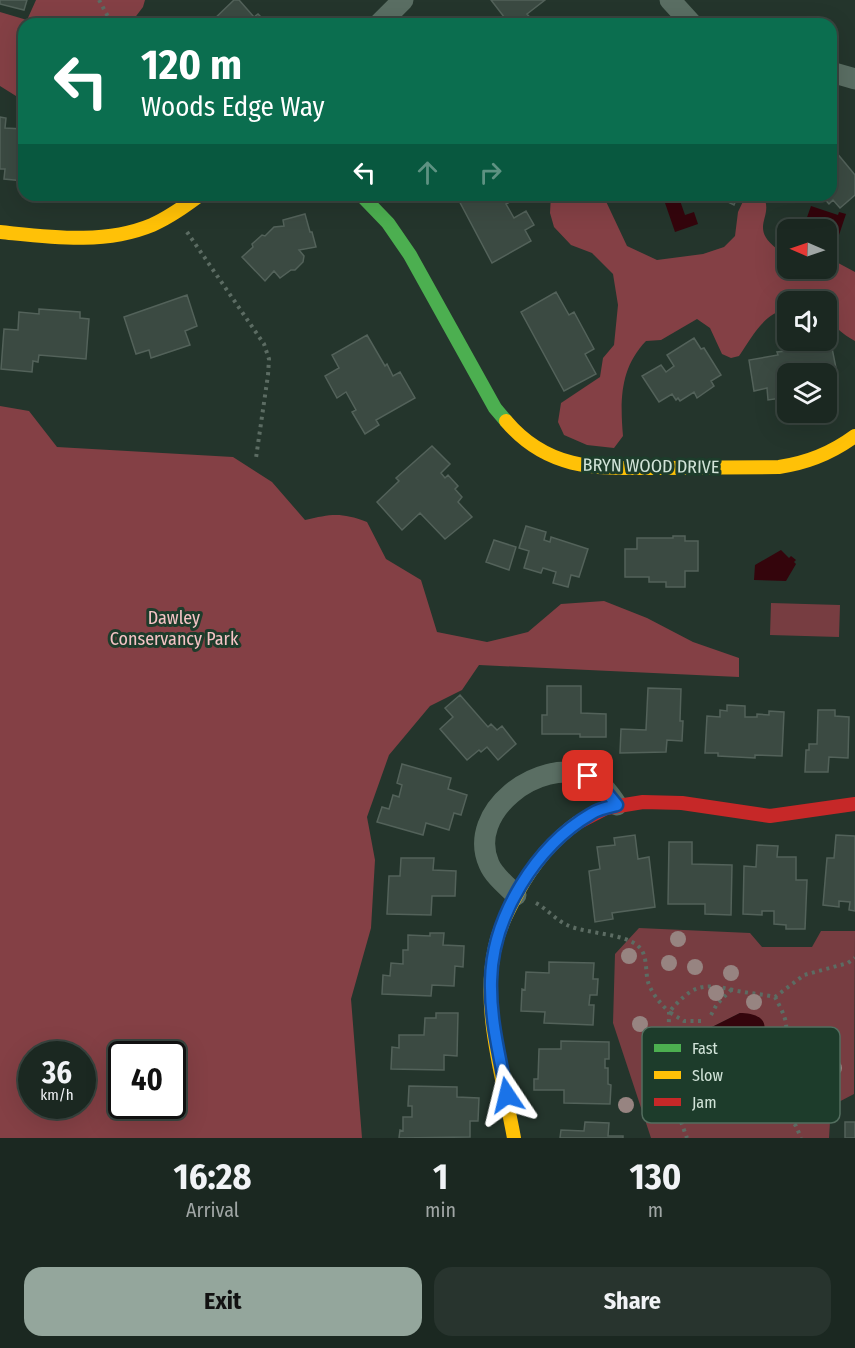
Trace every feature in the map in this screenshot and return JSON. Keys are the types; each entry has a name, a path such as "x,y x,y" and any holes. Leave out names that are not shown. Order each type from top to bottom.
{"street":[{"path":"385,18 403,0"},
{"path":"670,0 686,18"},
{"path":"837,74 855,79"},
{"path":"0,232 67,238 118,236 152,226 175,214 192,201"},
{"name":"BRYN WOOD DRIVE","path":"367,201 388,223 410,255 495,408 507,425 541,452 562,461 600,468 779,467 814,461 838,450 855,436"},
{"path":"516,895 490,866 484,842 490,819 524,783 555,773 575,773 588,776 599,783 617,805"},
{"path":"514,1138 491,1009 494,948 516,895 532,867 556,838 592,813 617,805 647,801 681,803 769,816 837,804 855,804"}],"path":[{"path":"99,0 109,18"},
{"path":"175,214 264,344 267,352 268,375 256,458"},
{"path":"516,895 530,898 566,925 596,934 619,937 639,946 644,953 648,982 655,998 669,1012 684,1021 700,1021"},
{"path":"669,1027 669,1012 681,998 694,989 718,985 732,990 775,997 804,975 848,963 855,958"},
{"path":"711,1015 717,1004 732,990"},
{"path":"775,997 786,1027"},
{"path":"681,1123 687,1138"},
{"path":"794,1123 801,1138"}],"shaded area":[{"path":"664,201 680,201 685,215 694,212 698,224 675,232"},
{"path":"811,206 838,215 839,212 846,214 839,235 837,234 837,219 806,219"},
{"path":"781,550 789,558 791,556 796,560 786,581 754,580 755,565"},
{"path":"771,603 840,605 839,637 770,635"},
{"path":"639,928 750,933 762,947 812,947 821,931 855,931 854,1094 840,1101 840,1027 752,1027 740,1013 712,1027 642,1027 642,1111 613,1023 615,954"},
{"path":"740,1013 758,1017 765,1027 712,1027"},
{"path":"646,1123 830,1123 829,1138 651,1138"}],"green space":[{"path":"36,0 145,0 135,18 28,18"},
{"path":"0,12 20,18 18,18 18,97 0,86"},
{"path":"551,201 606,201 627,246 657,260 703,254 724,247 735,236 738,212 743,201 765,201 763,228 764,234 777,249 777,279 837,279 837,262 855,272 855,341 837,328 837,291 777,291 777,312 765,321 739,356 731,358 722,354 710,328 697,319 661,340 646,341 637,351 627,373 622,397 623,436 614,448 587,445 564,435 558,422 561,403 600,377 603,358 614,345 618,305 613,274 592,253 571,245 554,227 550,213"},
{"name":"Dawley Conservancy Park","path":"0,406 29,411 57,447 233,457 272,482 305,520 336,515 367,522 386,559 421,580 437,632 487,642 528,632 561,604 604,601 647,618 693,642 739,658 739,677 479,665 462,690 430,706 389,755 367,817 375,860 371,928 351,999 362,1138 0,1138"}],"building":[{"path":"0,0 27,0 24,10 0,4"},
{"path":"234,0 239,0 254,17 258,14 262,18 215,18"},
{"path":"491,0 545,0 527,14 530,18 505,18"},
{"path":"0,117 6,118 5,128 18,129 18,180 4,179 5,169 0,169"},
{"path":"837,153 855,175 855,195 840,208 834,201 837,201"},
{"path":"459,201 512,201 506,204 514,218 526,211 534,225 525,230 531,241 492,263"},
{"path":"305,214 316,247 299,250 304,256 303,262 295,270 291,270 280,278 274,271 265,281 242,257 262,235 265,236 274,227 284,226 283,220"},
{"path":"556,292 569,315 574,312 594,349 585,354 596,374 564,391 521,312"},
{"path":"187,295 197,326 185,331 190,345 151,358 149,350 136,354 124,317"},
{"path":"39,309 80,312 80,318 89,319 86,359 39,355 38,362 33,361 32,372 1,369 4,329 18,330 19,312 39,314"},
{"path":"367,335 385,366 387,364 393,376 400,372 415,398 376,420 379,425 365,434 352,412 356,410 346,392 337,398 325,376 339,368 332,355"},
{"path":"694,338 701,349 704,348 721,375 711,381 714,386 697,398 694,392 680,401 678,398 676,400 672,394 659,402 642,376 661,365 666,372 674,366 667,355"},
{"path":"833,351 835,363 777,363 777,399 768,400 767,388 754,391 749,360 778,355 777,352"},
{"path":"432,446 450,464 441,473 445,478 448,475 458,486 455,489 462,497 458,502 472,517 445,539 420,513 402,530 377,502 399,481 396,478"},
{"path":"526,526 546,532 544,540 550,542 551,537 588,549 579,577 571,575 568,587 553,583 556,572 543,568 541,573 524,568 529,551 519,548"},
{"path":"673,536 685,536 685,541 698,541 698,571 685,571 685,587 666,587 666,582 649,582 649,577 625,577 625,549 637,549 637,538 673,538"},
{"path":"494,540 516,547 509,570 486,562"},
{"path":"547,686 581,686 581,713 606,714 606,737 542,734 542,715 547,715"},
{"path":"648,688 681,689 682,741 667,740 666,752 620,753 621,729 646,730"},
{"path":"460,695 488,727 491,724 497,730 502,726 516,744 498,760 487,747 481,752 479,750 467,760 440,729 453,717 445,708"},
{"path":"727,705 745,706 745,717 757,717 757,714 769,715 769,711 784,712 782,756 755,755 755,758 705,753 707,716 720,717 720,710 727,711"},
{"path":"818,710 835,710 835,716 849,717 848,758 829,757 828,772 805,772 806,750 809,750 809,744 817,744"},
{"path":"402,764 451,778 448,789 467,795 461,815 454,813 449,830 426,823 423,835 377,822 382,807 389,809 393,795 399,797 402,785 397,783"},
{"path":"635,835 638,859 649,857 655,907 612,913 613,919 595,922 589,871 600,869 597,847 615,845 614,838"},
{"path":"836,835 855,836 855,911 849,910 850,902 839,901 839,907 823,905 827,858 834,858"},
{"path":"669,842 692,842 692,864 732,865 731,915 705,914 705,904 668,904"},
{"path":"757,845 778,846 777,857 796,857 796,880 807,880 805,929 786,929 786,925 774,924 774,911 762,911 762,915 743,914 744,866 756,867"},
{"path":"401,858 434,858 433,870 456,871 455,896 432,896 431,915 387,914 389,876 400,876"},
{"path":"430,933 444,933 443,945 464,946 463,967 455,966 454,986 432,985 431,996 382,994 383,975 390,976 391,963 403,964 403,950 408,950 408,935 430,936"},
{"path":"549,962 594,963 593,979 598,979 597,995 590,995 589,1005 594,1005 593,1025 544,1023 545,1012 521,1011 522,989 525,990 526,972 549,973"},
{"path":"436,1013 458,1013 457,1056 444,1055 444,1070 391,1069 392,1047 399,1048 399,1035 424,1035 425,1018 436,1018"},
{"path":"561,1041 609,1042 609,1059 605,1059 605,1068 608,1068 608,1084 611,1085 610,1104 564,1103 564,1090 534,1090 534,1079 538,1079 539,1049 561,1049"},
{"path":"409,1086 457,1087 457,1097 479,1098 478,1121 470,1121 470,1137 399,1138 400,1130 403,1131 403,1117 412,1117 412,1106 408,1106"},
{"path":"585,1122 609,1123 608,1136 623,1136 623,1138 560,1138 561,1130 584,1131"},
{"path":"845,1122 855,1122 855,1138 845,1138"}],"traffic: fast":[{"path":"367,201 388,223 410,255 495,408 506,421"}],"traffic: slow":[{"path":"0,232 77,238 115,235 152,225 191,201"},
{"path":"506,421 523,438 559,459 578,464 619,468 779,467 819,456 855,436"},
{"path":"514,1138 499,1067 492,1019 491,971 495,947 508,912 530,872 551,845 577,823"}],"traffic: jam":[{"path":"577,823 606,808 643,802 682,803 770,816 855,804"}],"route":[{"path":"507,1095 491,1009 494,948 516,895 532,867 556,838 592,813 617,805 608,792 588,776"}]}
